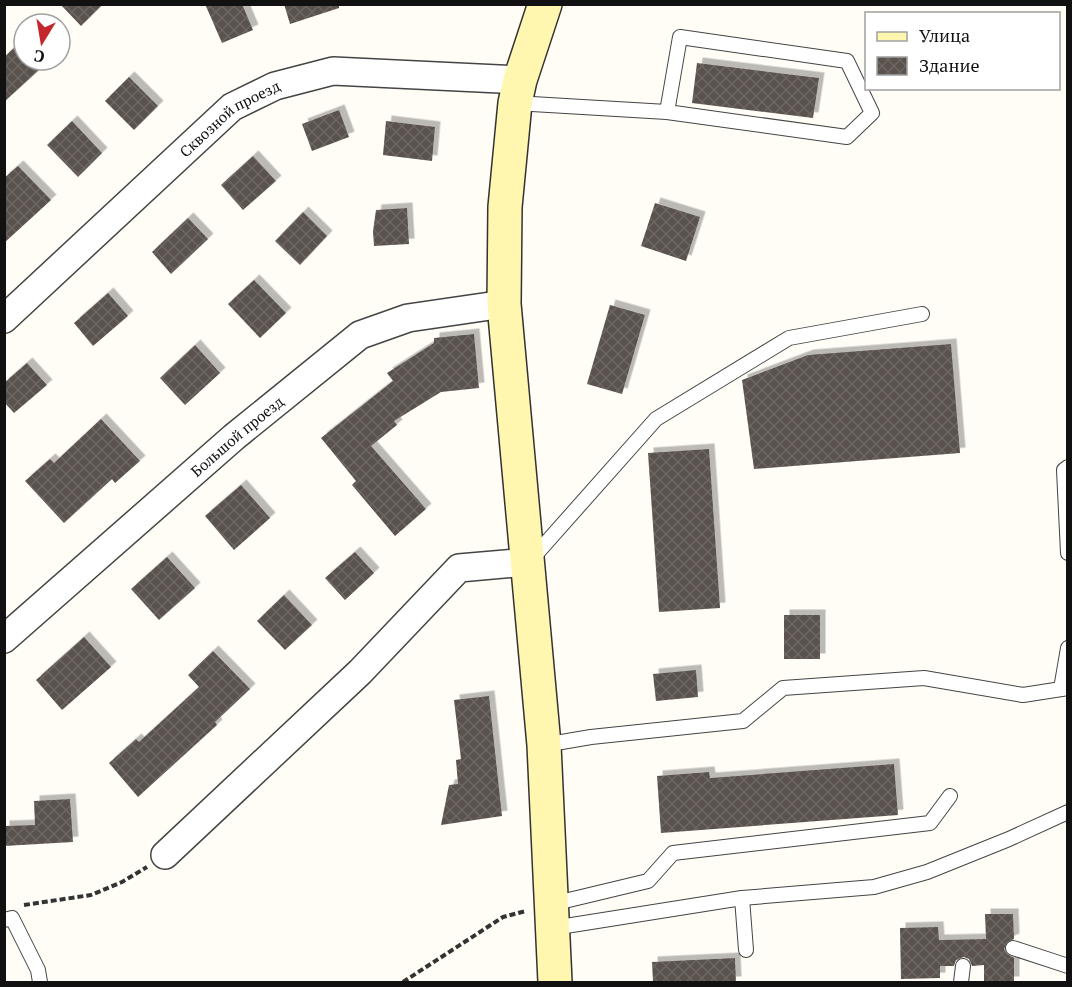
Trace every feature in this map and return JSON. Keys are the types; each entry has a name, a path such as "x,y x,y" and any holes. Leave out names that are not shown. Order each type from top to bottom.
{"street":[{"path":"545,4 517,91 505,207 504,303 544,745 555,982"},
{"name":"Сквозной проезд","path":"4,319 232,107 275,86 333,71 517,91"},
{"name":"Большой проезд","path":"4,639 234,437 360,335 408,318 504,303"},
{"path":"165,855 360,672 459,568 528,562"}],"lane":[{"path":"517,91 667,112 847,137 872,113 847,61 680,37 667,112"},
{"path":"528,562 656,419 789,338 922,314"},
{"path":"1068,466 1064,470 1068,553"},
{"path":"544,745 591,737 743,721 783,688 924,678 1023,695 1064,688 1068,648"},
{"path":"552,916 648,881 673,853 930,823 950,796"},
{"path":"552,916 873,887 927,872 1068,812"},
{"path":"742,898 746,950"},
{"path":"4,920 12,918 38,970 40,982"},
{"path":"1013,948 1068,966"},
{"path":"961,982 963,966"}],"path":[{"path":"15,906 91,895 122,882 165,855"},
{"path":"403,982 502,917 552,916"}],"building":[{"path":"60,4 103,4 81,26 72,17 72,12 68,12"},
{"path":"205,4 242,4 253,30 222,43"},
{"path":"284,4 339,4 339,8 290,24"},
{"path":"12,50 12,72 37,72 4,102 4,57"},
{"path":"697,63 819,78 813,118 692,103"},
{"path":"129,77 158,106 134,130 105,101"},
{"path":"339,110 349,137 312,151 302,124"},
{"path":"72,121 102,153 78,177 47,145"},
{"path":"386,121 435,127 432,161 383,155"},
{"path":"253,156 276,181 243,210 221,185"},
{"path":"18,166 51,200 4,243 4,178"},
{"path":"655,203 700,217 686,261 641,246"},
{"path":"407,208 409,244 374,246 373,231 376,210"},
{"path":"303,212 327,236 300,265 275,241"},
{"path":"188,218 208,239 171,274 152,252"},
{"path":"254,280 286,313 260,338 228,304"},
{"path":"108,293 128,316 93,346 74,323"},
{"path":"610,305 645,315 622,394 587,384"},
{"path":"474,334 479,388 441,392 394,421 397,425 371,446 426,509 395,536 352,485 356,481 321,438 393,381 387,373 434,343 434,338"},
{"path":"951,344 960,453 754,469 742,380 808,355"},
{"path":"195,345 220,373 185,405 160,378"},
{"path":"27,363 47,385 14,413 4,402 4,383"},
{"path":"101,419 140,461 115,483 112,479 64,523 25,481 50,459 54,463"},
{"path":"709,449 720,608 659,612 648,453"},
{"path":"241,485 270,518 234,550 205,516"},
{"path":"355,552 374,573 345,600 325,578"},
{"path":"167,557 195,588 159,620 131,589"},
{"path":"284,595 312,625 285,650 257,621"},
{"path":"784,615 820,615 820,659 784,659"},
{"path":"84,637 111,667 62,710 36,680"},
{"path":"213,651 250,689 215,722 217,725 138,797 109,763 136,739 139,742 199,687 188,675"},
{"path":"696,670 698,697 656,701 653,674"},
{"path":"489,696 502,816 441,825 449,785 458,784 456,760 461,759 454,700"},
{"path":"894,764 898,815 661,833 657,776 709,772 710,778"},
{"path":"70,799 73,842 4,846 4,826 35,825 34,801"},
{"path":"985,914 1013,914 1014,939 1007,942 1004,949 1014,958 1014,982 984,982 984,965 972,966 969,959 964,957 956,960 954,966 940,966 940,978 901,979 900,928 938,927 939,940 986,939"},
{"path":"735,958 736,982 653,982 652,962"}]}
